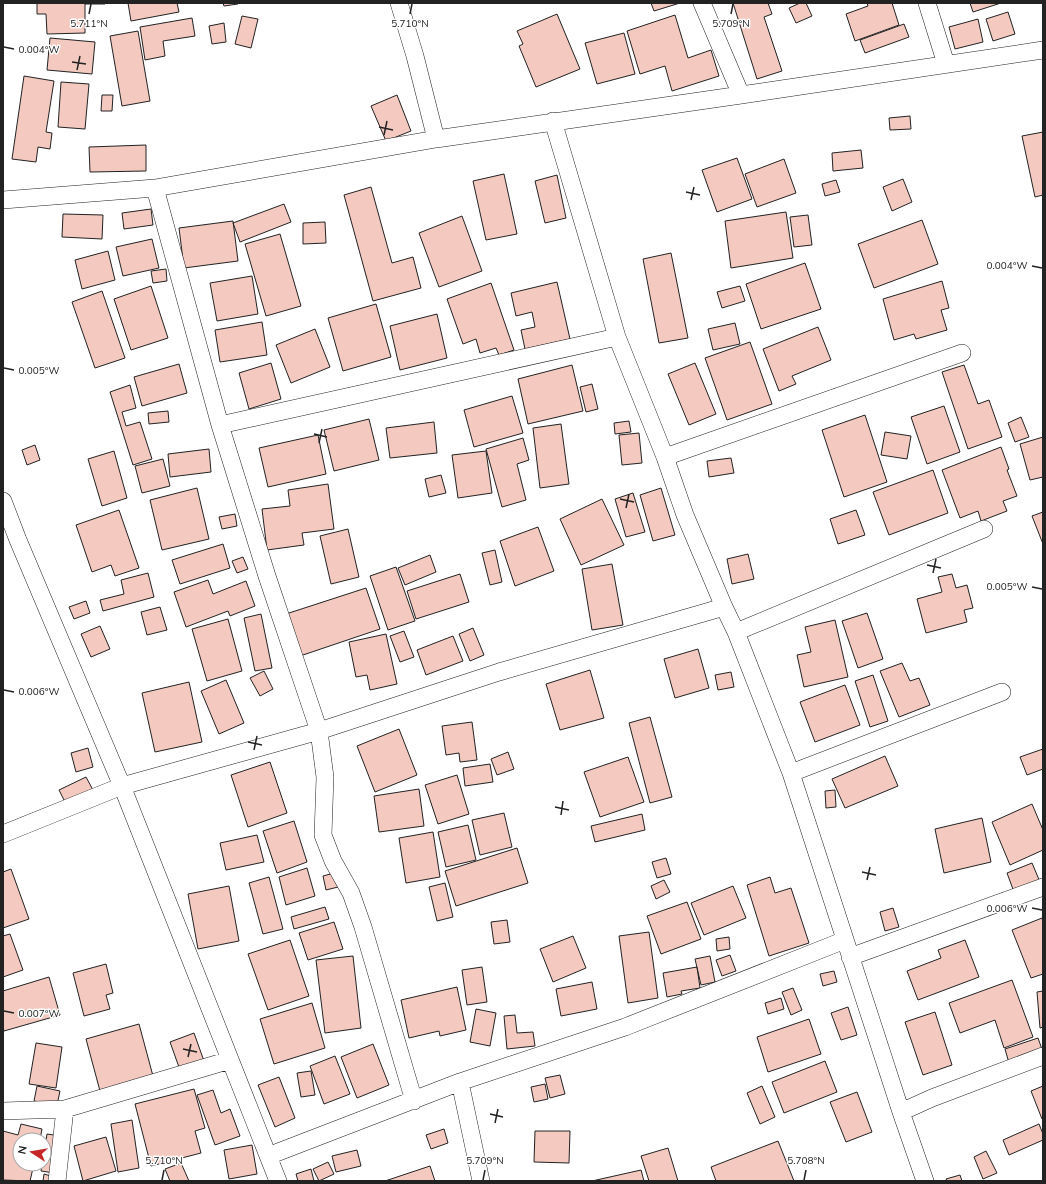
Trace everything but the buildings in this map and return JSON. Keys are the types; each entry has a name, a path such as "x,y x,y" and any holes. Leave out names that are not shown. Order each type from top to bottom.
{"street":[{"path":"399,3 415,56 436,139"},
{"path":"702,3 741,95"},
{"path":"927,3 946,64"},
{"path":"3,200 155,188 436,139 1043,50"},
{"path":"553,121 617,337 665,456 685,515 736,632 791,773 850,957 925,1181"},
{"path":"155,188 220,425 267,576 319,731 325,777 323,835 333,861 351,893 363,927 414,1101"},
{"path":"220,425 617,337"},
{"path":"665,456 962,353"},
{"path":"3,501 122,786 278,1181"},
{"path":"736,632 984,529"},
{"path":"3,834 122,786 319,731 499,672 724,607"},
{"path":"791,773 1002,692"},
{"path":"850,957 1043,887"},
{"path":"268,1156 460,1082 625,1028 845,940"},
{"path":"901,1112 932,1098 1043,1056"},
{"path":"3,1111 65,1109 230,1060"},
{"path":"460,1082 480,1181"},
{"path":"57,1181 65,1109"}]}
